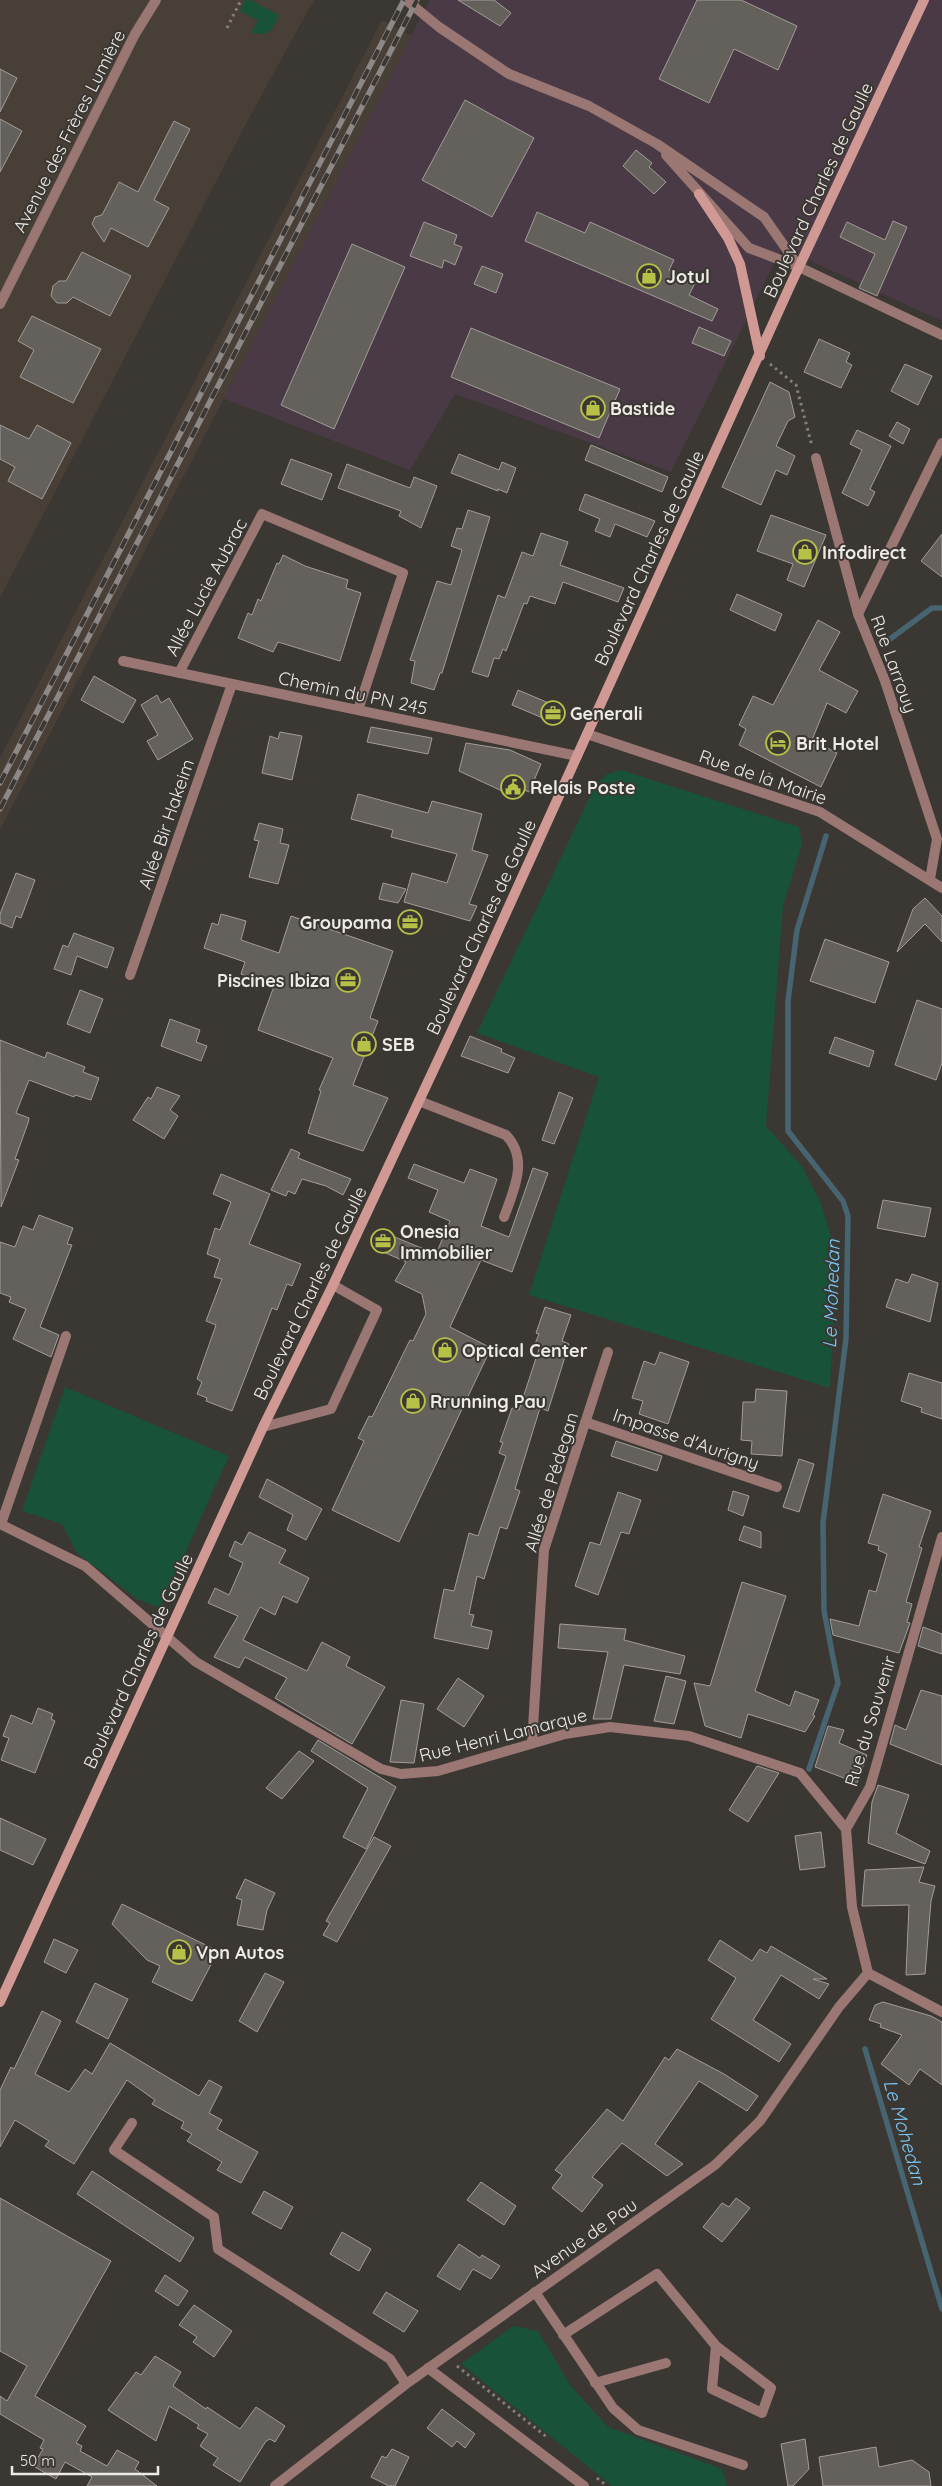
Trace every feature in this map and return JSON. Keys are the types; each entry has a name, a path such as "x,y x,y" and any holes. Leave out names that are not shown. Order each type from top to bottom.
{"main road":[{"name":"Boulevard Charles de Gaulle","path":"0,2002 263,1427 333,1285 419,1102 799,267 924,0"},
{"path":"699,194 728,238 740,264 760,356"}],"street":[{"name":"Avenue des Frères Lumière","path":"0,304 135,34 156,0"},
{"path":"406,0 439,27 509,74 589,106 657,144 764,217 799,267"},
{"path":"657,144 699,194 749,248 799,267 942,335"},
{"name":"Rue Larrouy","path":"930,879 938,839 885,681 858,614 942,443"},
{"path":"816,458 858,614"},
{"name":"Allée Lucie Aubrac","path":"179,673 262,514 403,573 358,710"},
{"name":"Chemin du PN 245","path":"123,661 577,756"},
{"name":"Allée Bir Hakeim","path":"130,975 232,684"},
{"name":"Rue de la Mairie","path":"587,734 820,812 942,888"},
{"path":"419,1102 506,1135 514,1143 520,1160 516,1183 504,1217"},
{"path":"263,1427 331,1409 377,1310 333,1285"},
{"path":"0,1524 66,1336"},
{"name":"Allée de Pédegan","path":"532,1743 544,1550 608,1352"},
{"name":"Impasse d'Aurigny","path":"585,1422 777,1487"},
{"name":"Rue Henri Lamarque","path":"0,1524 85,1566 196,1662 381,1769 401,1774 438,1771 565,1734 610,1727 689,1736 800,1773 846,1829"},
{"name":"Rue du Souvenir","path":"846,1829 870,1788 942,1536"},
{"path":"846,1829 852,1907 868,1973 942,2012"},
{"name":"Avenue de Pau","path":"275,2486 294,2469 406,2384 715,2165 760,2121 840,2007 868,1973"},
{"path":"132,2123 114,2150 214,2218 218,2249 390,2358 406,2384"},
{"path":"562,2335 657,2274 716,2346 771,2388 762,2413 712,2389 716,2346"},
{"path":"535,2292 562,2335 613,2408 638,2430 743,2465"},
{"path":"595,2383 666,2363"},
{"path":"428,2368 584,2486"}],"path":[{"path":"227,28 241,0"},
{"path":"760,356 796,385 816,458"},
{"path":"444,2357 480,2382 555,2443"},
{"path":"592,2474 607,2486"}],"shaded area":[{"path":"0,0 314,0 248,120 0,598"},
{"path":"430,0 942,0 942,321 782,248 671,472 455,394 410,470 222,398"},
{"path":"382,20 412,36 0,830 0,758"}],"green space":[{"path":"245,0 250,0 279,15 272,29 265,34 251,33 258,20 240,11"},
{"path":"621,770 799,827 802,844 783,906 766,1126 802,1166 821,1203 837,1256 830,1388 529,1295 599,1077 477,1033 596,784 607,774"},
{"path":"65,1387 229,1456 160,1608 137,1599 77,1553 62,1524 22,1511"},
{"path":"513,2326 538,2331 570,2385 608,2427 722,2469 727,2486 612,2486 461,2364"}],"building":[{"path":"458,0 494,0 511,13 500,26"},
{"path":"697,0 741,0 797,26 778,70 734,49 709,103 659,79"},
{"path":"0,69 17,78 0,112"},
{"path":"465,100 534,138 492,217 422,180"},
{"path":"0,119 22,131 0,172"},
{"path":"174,121 190,129 154,200 169,208 148,247 111,228 104,242 92,224 95,217 102,215 119,182 138,192"},
{"path":"636,150 652,163 649,167 666,182 654,194 623,166"},
{"path":"537,212 585,233 590,222 674,260 669,270 695,283 689,295 718,309 712,321 525,241"},
{"path":"893,221 907,227 877,296 859,288 875,254 840,237 847,222 885,240"},
{"path":"424,222 457,235 454,244 462,247 455,265 444,260 442,268 410,256"},
{"path":"352,244 405,267 334,429 281,405"},
{"path":"82,252 131,276 110,316 73,297 67,303 57,303 51,296 53,286 59,281 66,281"},
{"path":"482,266 503,274 496,293 474,284"},
{"path":"32,316 101,349 73,403 20,377 34,350 18,341"},
{"path":"699,327 731,341 724,356 692,343"},
{"path":"471,328 620,389 599,438 451,377"},
{"path":"819,339 850,353 846,362 852,365 841,388 804,372"},
{"path":"905,364 932,376 918,405 891,391"},
{"path":"770,382 789,392 795,417 788,421 776,446 795,456 787,475 776,470 761,505 722,487"},
{"path":"897,422 910,429 903,444 889,436"},
{"path":"0,425 29,439 37,425 71,443 42,499 8,481 15,467 0,459"},
{"path":"857,430 891,446 870,489 875,492 868,506 842,493 862,450 850,444"},
{"path":"591,445 668,477 662,492 585,460"},
{"path":"459,454 499,470 502,462 516,468 507,493 451,473"},
{"path":"291,459 332,474 322,500 281,484"},
{"path":"347,464 410,488 414,477 437,486 421,528 399,516 401,511 338,488"},
{"path":"585,494 655,521 647,537 615,524 610,537 595,531 600,519 579,510"},
{"path":"468,510 490,517 442,673 440,673 434,690 411,683 415,661 410,660 437,581 451,585 462,550 451,546 457,528 462,529"},
{"path":"771,515 826,535 804,587 787,580 793,564 757,551"},
{"path":"541,533 568,542 560,565 624,588 618,602 563,582 555,604 530,596 527,604 524,603 506,651 503,649 499,659 494,658 488,677 472,672 498,595 505,598 522,552 533,556"},
{"path":"942,534 942,577 921,561"},
{"path":"283,555 305,566 348,580 346,588 361,593 340,661 278,642 273,652 238,638 248,613 252,615 258,599 261,601 277,563 279,564"},
{"path":"737,594 782,614 775,631 730,610"},
{"path":"818,620 840,632 819,670 858,691 846,713 827,703 812,740 837,753 821,787 739,745 746,729 739,725 753,696 773,705"},
{"path":"94,676 136,700 123,723 81,700"},
{"path":"518,690 563,709 557,724 512,705"},
{"path":"157,695 161,703 169,698 193,739 158,760 147,741 158,735 141,705"},
{"path":"371,727 432,738 428,754 367,742"},
{"path":"280,732 302,736 292,780 262,773 270,736 278,739"},
{"path":"466,743 510,750 541,764 529,792 520,788 515,797 459,771"},
{"path":"358,794 428,813 432,801 482,814 472,850 488,855 469,904 477,906 470,921 404,902 412,873 447,883 457,854 391,837 393,830 351,819"},
{"path":"259,823 283,829 280,843 289,845 278,884 249,877 259,841 254,840"},
{"path":"16,873 35,880 21,918 16,916 12,928 0,923 0,914"},
{"path":"383,883 406,889 398,903 379,899"},
{"path":"925,898 942,916 942,942 925,924 897,952 913,909"},
{"path":"221,914 246,921 241,940 279,953 291,916 393,951 370,1018 378,1021 353,1085 388,1098 363,1151 308,1133 321,1091 319,1090 333,1058 258,1030 274,986 241,974 245,962 204,948 212,923 218,925"},
{"path":"74,933 114,948 107,968 77,956 71,975 54,969 63,945 68,947"},
{"path":"825,939 889,962 875,1003 810,981"},
{"path":"80,990 103,999 90,1033 67,1024"},
{"path":"917,1000 942,1009 942,1063 936,1080 895,1065"},
{"path":"170,1019 200,1030 196,1042 207,1046 201,1061 161,1046"},
{"path":"470,1036 502,1049 501,1052 515,1058 508,1073 461,1056"},
{"path":"835,1037 874,1051 869,1067 829,1053"},
{"path":"0,1040 45,1058 47,1052 85,1067 83,1072 99,1078 91,1100 75,1095 74,1097 29,1080 16,1113 29,1118 28,1123 15,1159 19,1160 1,1207"},
{"path":"157,1087 180,1096 170,1110 178,1116 164,1139 133,1120 148,1097 151,1099"},
{"path":"559,1092 573,1098 554,1144 542,1140"},
{"path":"291,1149 300,1153 298,1158 351,1179 343,1195 326,1186 302,1179 295,1194 288,1191 286,1196 271,1190"},
{"path":"414,1164 464,1183 470,1169 497,1179 481,1226 509,1237 533,1168 548,1173 512,1272 481,1260 450,1327 491,1348 399,1542 332,1510 364,1441 358,1438 369,1416 372,1417 410,1340 413,1341 426,1314 422,1294 395,1281 406,1262 377,1249 385,1233 436,1254 450,1221 429,1212 438,1190 408,1178"},
{"path":"221,1174 270,1194 249,1244 301,1264 292,1286 287,1284 277,1310 272,1308 232,1411 206,1401 207,1398 197,1394 202,1382 197,1379 216,1325 206,1321 222,1279 214,1277 220,1259 207,1254 215,1228 220,1230 231,1202 213,1194"},
{"path":"883,1200 931,1208 925,1237 877,1228"},
{"path":"39,1215 73,1228 67,1244 72,1245 40,1327 59,1335 51,1357 13,1339 26,1309 9,1302 11,1297 0,1293 0,1242 15,1247 23,1226 33,1230"},
{"path":"912,1274 938,1283 930,1322 886,1307 896,1279 908,1283"},
{"path":"545,1307 571,1315 562,1341 569,1344 548,1411 540,1408 515,1489 520,1491 507,1529 500,1527 484,1579 477,1576 469,1614 474,1615 471,1626 492,1631 488,1649 434,1638 444,1589 454,1591 469,1533 478,1536 506,1456 499,1453 503,1442 500,1442 512,1408 519,1410 540,1346 535,1344 539,1334 536,1333"},
{"path":"660,1352 689,1362 668,1424 639,1414 643,1401 632,1398 644,1361 655,1365"},
{"path":"909,1373 942,1383 942,1419 921,1412 922,1408 901,1401"},
{"path":"756,1389 787,1391 782,1456 751,1454 752,1441 741,1440 743,1402 755,1402"},
{"path":"616,1441 662,1456 657,1471 611,1456"},
{"path":"799,1459 814,1464 799,1512 783,1507"},
{"path":"267,1479 322,1509 306,1540 287,1530 293,1515 259,1497"},
{"path":"733,1491 749,1496 743,1516 728,1510"},
{"path":"618,1492 641,1500 629,1534 621,1532 598,1595 575,1586 590,1542 600,1545"},
{"path":"883,1494 931,1511 919,1547 922,1548 906,1602 912,1604 907,1622 910,1623 899,1653 833,1635 830,1619 859,1626 869,1590 876,1592 887,1554 878,1550 879,1546 868,1543"},
{"path":"744,1526 761,1532 761,1548 739,1540"},
{"path":"249,1532 286,1550 279,1563 309,1578 297,1603 283,1596 275,1615 260,1607 243,1640 307,1671 322,1642 350,1657 346,1666 385,1687 352,1744 275,1698 287,1678 245,1657 239,1668 214,1657 238,1616 208,1603 215,1588 229,1595 243,1563 229,1556 235,1541 242,1545"},
{"path":"742,1582 786,1596 755,1691 790,1706 795,1691 819,1700 813,1715 815,1716 805,1732 748,1714 741,1738 705,1726 694,1683 710,1686"},
{"path":"560,1624 626,1629 624,1640 685,1656 680,1674 624,1665 611,1719 593,1719 608,1652 558,1648"},
{"path":"923,1627 942,1634 942,1654 918,1646"},
{"path":"666,1676 686,1681 674,1724 654,1721"},
{"path":"458,1678 484,1696 464,1727 437,1709"},
{"path":"921,1690 942,1696 942,1765 890,1744 895,1725 906,1730"},
{"path":"401,1700 424,1704 414,1763 390,1762"},
{"path":"38,1708 53,1714 51,1719 55,1721 35,1773 1,1760 9,1738 3,1736 11,1715 32,1724"},
{"path":"828,1726 844,1730 839,1743 867,1755 857,1783 815,1767"},
{"path":"318,1740 396,1787 366,1849 343,1837 368,1788 311,1751"},
{"path":"299,1751 314,1761 282,1799 266,1788"},
{"path":"757,1766 779,1773 748,1822 729,1810"},
{"path":"878,1785 909,1795 896,1833 930,1851 925,1864 868,1843 872,1802"},
{"path":"0,1818 46,1839 33,1865 0,1850"},
{"path":"821,1832 825,1867 800,1870 795,1836"},
{"path":"374,1837 391,1846 337,1942 323,1935 330,1923 326,1921"},
{"path":"924,1867 919,1882 935,1886 931,1901 925,1974 906,1975 909,1905 862,1906 865,1870"},
{"path":"245,1879 275,1893 267,1910 263,1930 237,1925 242,1900 236,1898"},
{"path":"122,1904 218,1951 192,2001 152,1982 160,1966 147,1960 112,1924"},
{"path":"54,1939 78,1950 66,1973 44,1962"},
{"path":"720,1940 752,1961 760,1949 767,1953 771,1946 827,1979 813,1979 829,1984 819,1999 781,1975 753,2020 791,2044 779,2062 711,2019 736,1978 708,1960"},
{"path":"265,1973 284,1982 257,2032 239,2021"},
{"path":"95,1983 128,1999 108,2039 76,2022"},
{"path":"883,2002 931,2016 942,2022 942,2085 920,2069 909,2085 881,2064 902,2035 880,2027 881,2024 869,2020 875,2005"},
{"path":"42,2011 61,2021 35,2074 69,2092 85,2069 92,2074 110,2043 199,2096 209,2080 222,2087 209,2113 222,2120 217,2129 258,2152 241,2183 217,2170 222,2162 187,2141 192,2134 181,2128 184,2122 152,2104 155,2100 127,2080 74,2164 45,2146 49,2141 15,2120 0,2147 0,2090 11,2067 14,2069"},
{"path":"677,2049 724,2074 758,2096 747,2111 699,2081 655,2144 683,2164 667,2176 622,2143 592,2177 603,2185 582,2212 552,2188 562,2175 555,2170 607,2109 623,2121 665,2057 669,2060"},
{"path":"92,2171 194,2238 180,2262 77,2194"},
{"path":"481,2182 516,2206 504,2225 467,2200"},
{"path":"264,2191 293,2207 281,2229 252,2213"},
{"path":"0,2198 111,2261 35,2396 86,2426 76,2443 82,2446 80,2451 107,2466 117,2450 139,2462 135,2469 157,2486 87,2486 92,2477 65,2462 56,2479 33,2466 43,2449 40,2448 44,2440 0,2414 0,2396 7,2401 27,2366 0,2351"},
{"path":"736,2198 750,2208 722,2242 703,2227 722,2203 729,2207"},
{"path":"342,2232 371,2249 359,2271 330,2254"},
{"path":"459,2244 480,2258 482,2255 500,2266 491,2279 473,2269 460,2290 437,2276"},
{"path":"165,2275 188,2291 178,2306 155,2291"},
{"path":"386,2292 418,2311 404,2332 373,2313"},
{"path":"194,2305 232,2331 214,2357 193,2342 197,2337 179,2325"},
{"path":"155,2356 181,2372 173,2386 206,2409 207,2407 240,2429 256,2407 285,2426 275,2442 270,2439 266,2441 240,2482 213,2465 218,2458 200,2446 208,2434 197,2428 199,2425 169,2406 156,2441 108,2410 136,2372 141,2375"},
{"path":"442,2409 475,2434 465,2448 457,2441 452,2447 427,2428"},
{"path":"805,2439 809,2469 793,2486 788,2486 781,2444"},
{"path":"876,2447 879,2467 912,2460 929,2472 931,2486 823,2486 819,2457"},
{"path":"392,2449 409,2457 395,2486 389,2486 371,2477 382,2456 386,2458"}],"waterway":[{"name":"Le Mohedan","path":"886,642 932,608 942,608"},
{"name":"Le Mohedan","path":"809,1769 838,1683 824,1611 823,1523 846,1339 848,1216 843,1201 788,1131 788,1001 797,930 826,836"},
{"name":"Le Mohedan","path":"865,2049 942,2309"}],"railway":[{"path":"0,783 404,0"},
{"path":"0,809 417,0"}],"place":[{"name":"Jotul","path":"649,276"},
{"name":"Bastide","path":"593,408"},
{"name":"Infodirect","path":"805,552"},
{"name":"Generali","path":"553,713"},
{"name":"Brit Hotel","path":"778,743"},
{"name":"Relais Poste","path":"513,787"},
{"name":"Groupama","path":"410,922"},
{"name":"Piscines Ibiza","path":"348,980"},
{"name":"SEB","path":"364,1044"},
{"name":"Onesia Immobilier","path":"383,1241"},
{"name":"Optical Center","path":"445,1350"},
{"name":"Rrunning Pau","path":"413,1401"},
{"name":"Vpn Autos","path":"179,1952"}]}
